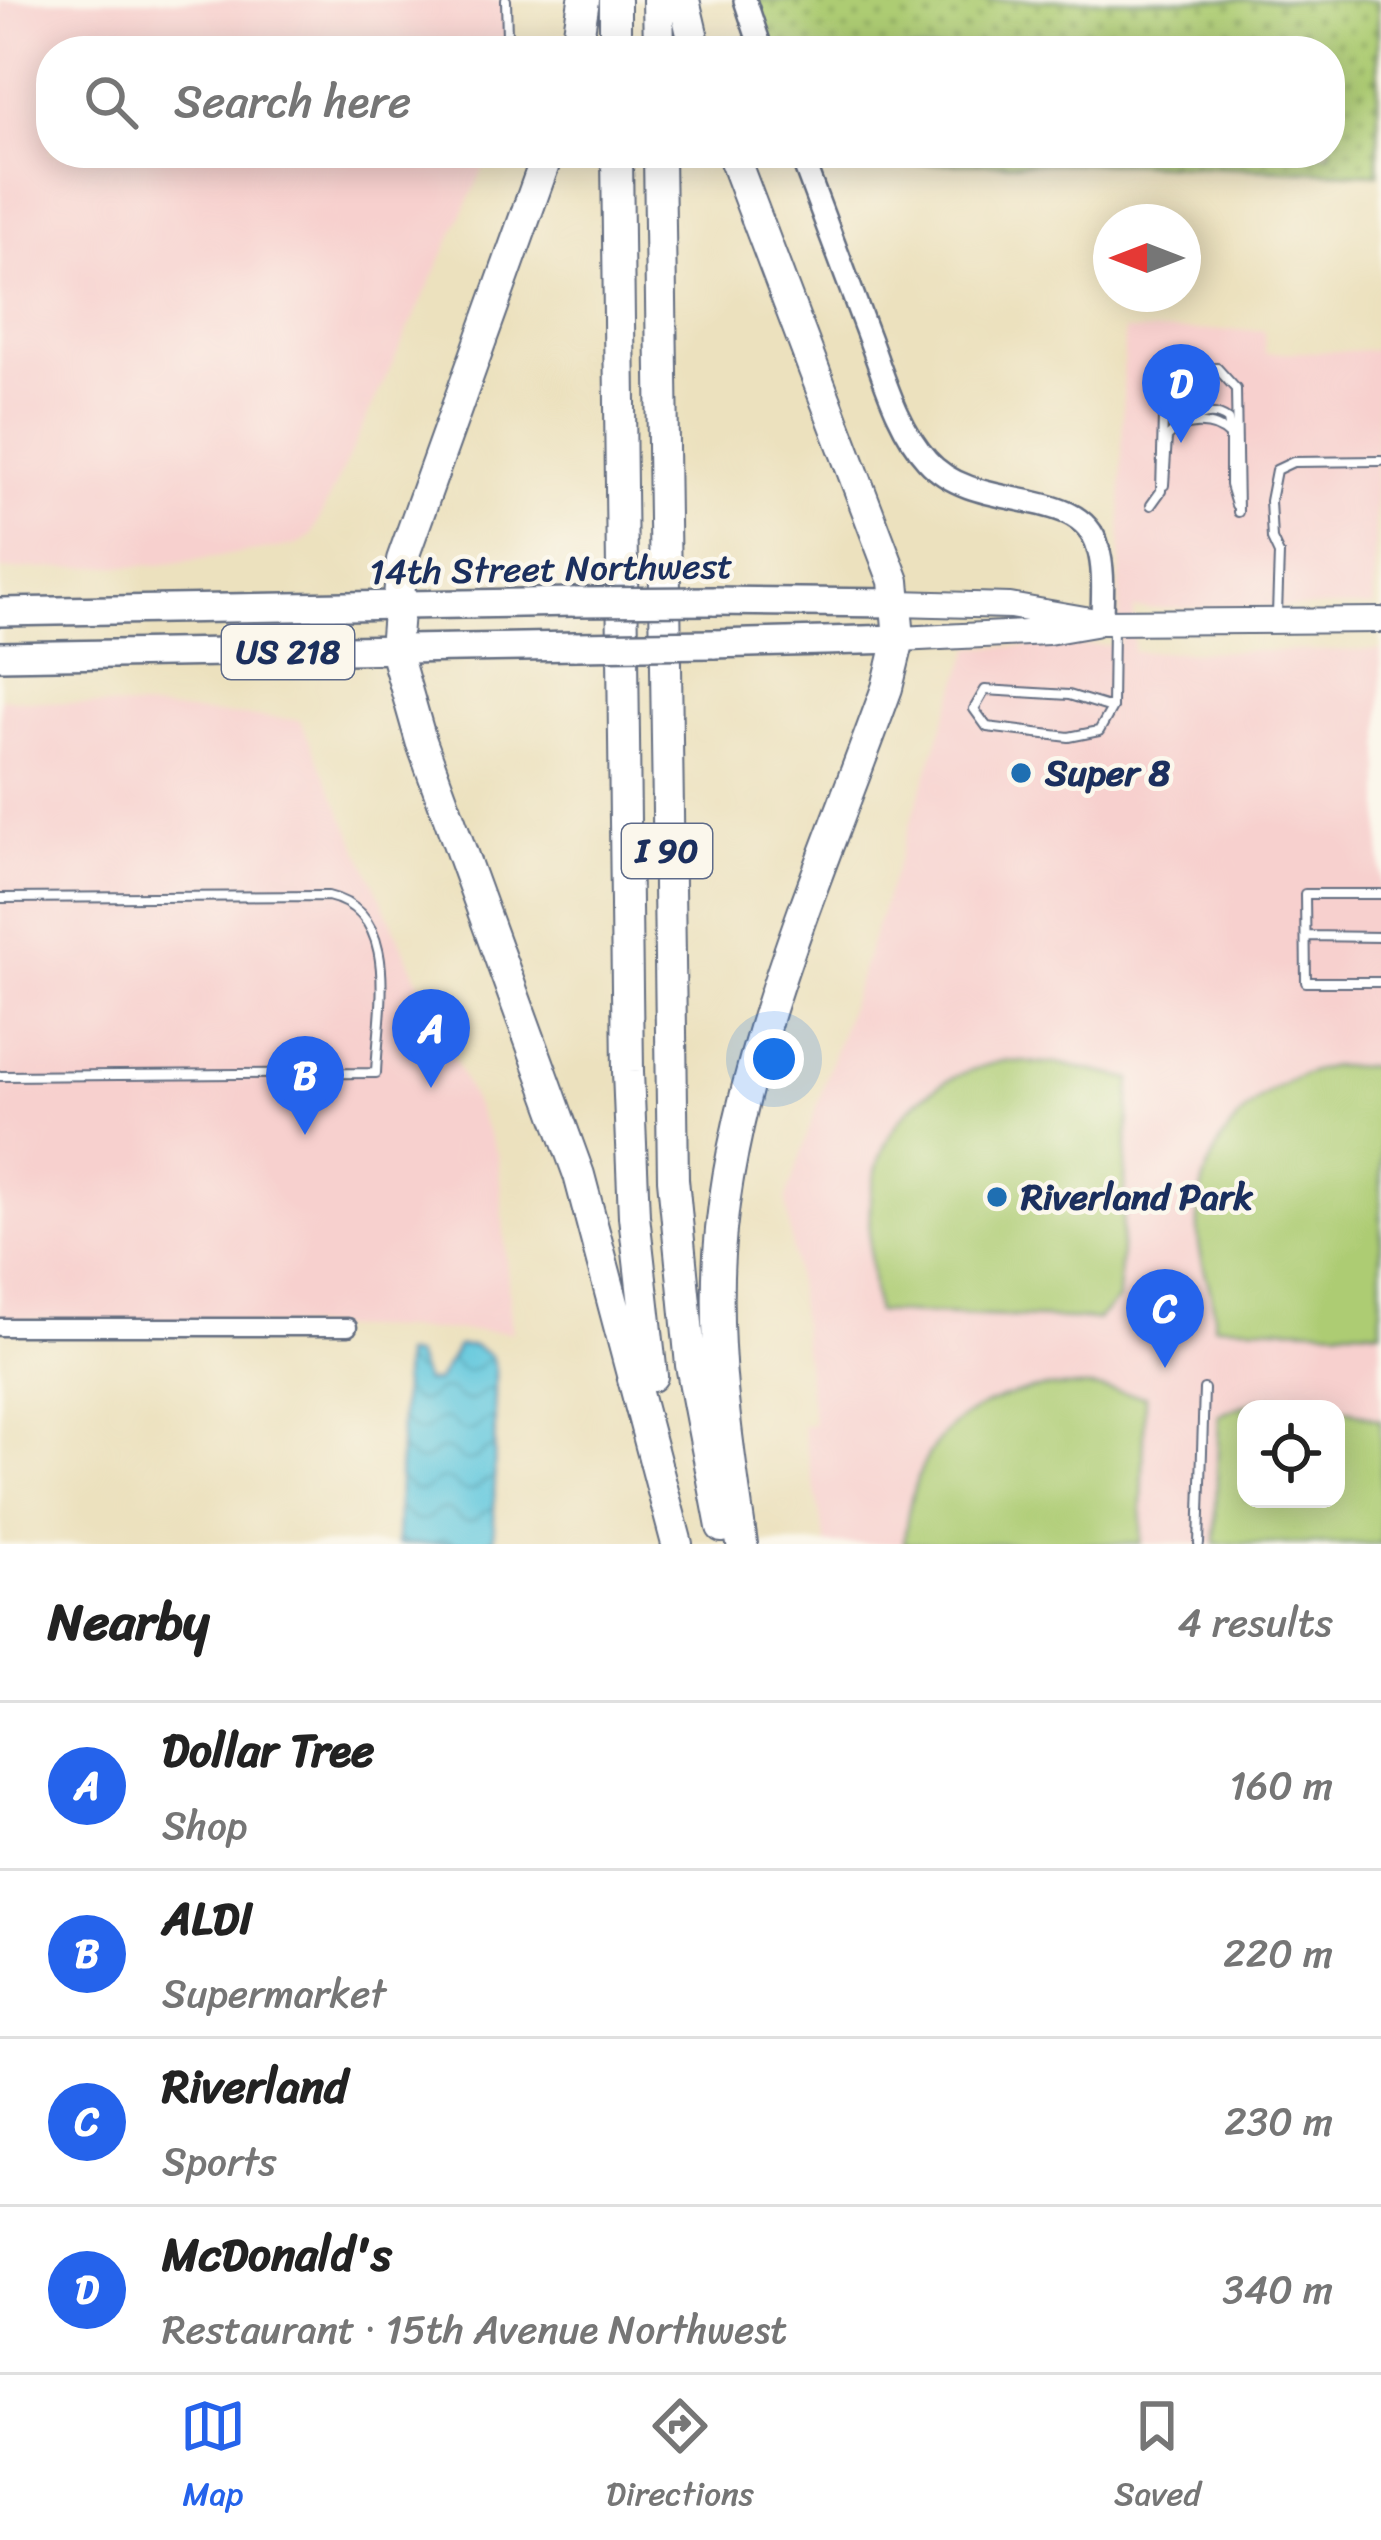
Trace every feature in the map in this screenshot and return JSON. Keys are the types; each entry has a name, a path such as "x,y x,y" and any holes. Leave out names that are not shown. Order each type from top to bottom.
{"highway":[{"path":"578,36 584,0"},
{"path":"615,0 615,36"},
{"path":"658,0 659,36"},
{"path":"684,0 692,36"},
{"name":"US 218","path":"394,608 408,541 543,168"},
{"name":"I 90","path":"617,168 630,1131 647,1349 680,1544"},
{"name":"I 90","path":"659,168 673,1179 691,1365 727,1544"},
{"path":"738,168 898,603 899,639 887,688 752,1076 727,1184 718,1267 719,1354 742,1544"},
{"path":"394,608 395,650 421,741 579,1175 680,1544"}],"main road":[{"name":"14th Street Northwest","path":"0,612 575,602 898,603 1010,606 1107,622"},
{"name":"14th Street Northwest","path":"0,656 712,644 1048,632 1107,622 1381,620"}],"street":[{"path":"745,0 757,36"},
{"path":"806,168 889,391 918,450 962,488 1002,500 1046,504 1078,517 1100,552 1107,622"},
{"path":"0,1327 348,1327"}],"lane":[{"path":"506,0 507,36"},
{"path":"1151,505 1161,490 1167,438 1184,425 1212,425 1230,436 1230,485 1238,512 1236,389 1217,368 1188,369 1164,378 1161,490"},
{"path":"1277,621 1279,554 1272,539 1270,501 1276,470 1293,462 1381,461"},
{"path":"1107,622 1112,708 1099,731 1069,736 987,727 974,709 985,690 1024,689 1112,708"},
{"path":"1381,894 1305,894 1306,982 1381,982"},
{"path":"0,898 328,896 358,907 371,920 379,964 376,1073 0,1076"},
{"path":"1306,936 1381,937"},
{"path":"1199,1544 1204,1389"}],"shaded area":[{"path":"0,0 511,0 511,36 36,36 36,168 484,168 312,535 298,545 160,565 0,570"},
{"path":"1264,330 1265,353 1378,350 1374,607 1134,609 1133,652 1381,650 1381,1544 826,1544 802,1426 813,1424 786,1199 972,647 1119,645 1124,331"},
{"path":"0,698 300,720 498,1155 512,1332 0,1319"}],"green space":[{"path":"751,0 1378,0 1378,174 1240,168 1345,168 1345,36 762,36"},
{"name":"Riverland Park","path":"1003,1061 1061,1064 1131,1079 1118,1300 1097,1320 876,1312 869,1227 881,1154 898,1123 923,1097 957,1076"},
{"path":"1331,1066 1381,1067 1381,1330 1214,1325 1198,1211 1214,1153 1250,1107 1274,1089"},
{"path":"1049,1387 1091,1387 1145,1396 1141,1544 904,1544 916,1481 943,1435 987,1404"},
{"path":"1237,1408 1237,1508 1345,1508 1345,1409 1381,1421 1381,1544 1215,1544 1219,1415"}],"water":[{"path":"458,1346 473,1346 491,1356 495,1370 494,1544 397,1544 403,1355 415,1356 425,1382 436,1382"}],"place":[{"name":"McDonald's","path":"1181,443"},
{"name":"Super 8","path":"1021,773"},
{"name":"Dollar Tree","path":"431,1088"},
{"name":"ALDI","path":"305,1135"},
{"name":"Riverland Park","path":"997,1197"},
{"name":"Riverland","path":"1165,1368"}]}
